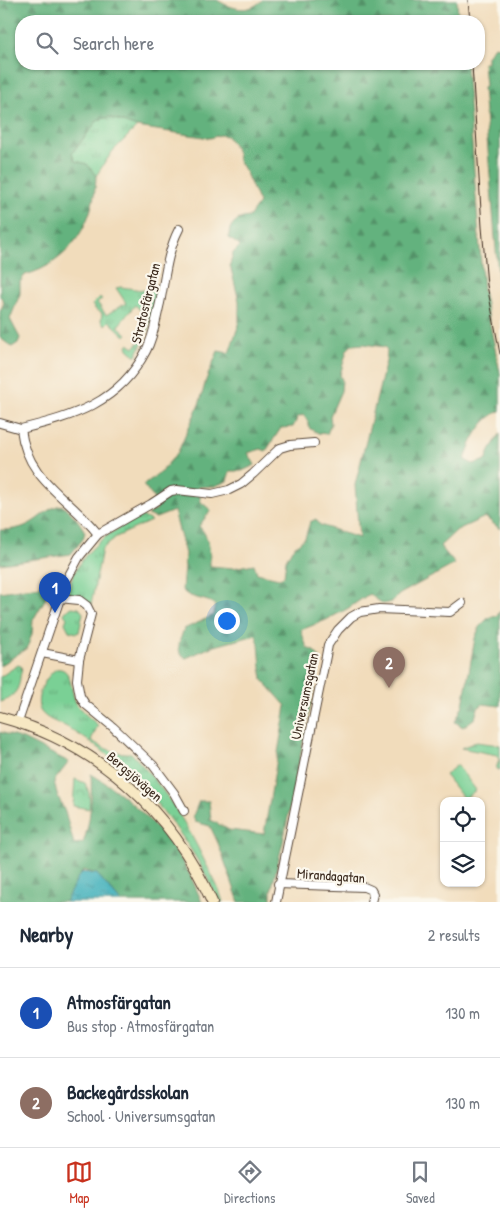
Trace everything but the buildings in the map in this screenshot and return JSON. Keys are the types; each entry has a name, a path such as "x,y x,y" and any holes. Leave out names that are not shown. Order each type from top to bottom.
{"street":[{"name":"Stratosfärgatan","path":"21,429 86,409 106,398 129,377 147,350 154,329 170,245 178,229"},
{"path":"0,423 21,429 24,446 35,469 45,483 90,524 98,534"},
{"path":"18,722 70,571 98,534 171,491 178,490 212,494 229,490 241,484 280,448 290,445 314,443"},
{"path":"60,598 79,600 87,606 91,614 79,660 77,680 80,696 85,704 154,765 184,811"},
{"name":"Universumsgatan","path":"276,902 278,884 326,656 332,637 351,617 368,610 450,612 462,603"},
{"path":"42,654 79,660"},
{"name":"Bergsjövägen","path":"0,717 63,740 98,762 138,794 158,815 181,845 203,882 212,902"},
{"name":"Mirandagatan","path":"278,884 364,887 371,890 373,894 372,902"}],"green space":[{"path":"0,0 217,0 234,8 246,9 262,0 457,0 458,15 15,15 15,70 466,70 483,290 500,373 500,411 487,420 477,432 465,460 473,464 487,460 488,453 500,434 500,529 485,517 457,530 440,546 455,564 400,594 391,602 383,604 369,594 347,609 301,630 307,648 314,651 320,658 283,842 271,891 271,902 239,902 210,826 195,822 193,816 199,801 209,801 211,820 229,830 264,834 286,706 262,679 259,644 256,635 211,647 186,658 180,652 179,645 184,629 214,615 215,605 189,595 182,590 185,554 174,511 156,518 147,515 157,509 153,497 143,485 160,473 178,452 200,402 206,380 218,351 229,353 239,324 239,301 230,265 233,253 240,246 229,238 229,233 234,223 249,217 259,203 238,160 237,151 227,136 220,135 210,138 137,127 109,117 98,120 72,153 75,161 87,164 96,176 95,193 91,209 77,238 67,251 41,269 25,275 20,282 20,294 10,319 20,338 18,343 12,347 0,338 0,312 4,302 0,296","holes":["364,344 385,347 387,350 386,361 355,485 359,538 320,525 316,519 310,522 305,538 292,549 286,560 284,576 279,578 257,573 254,564 233,568 210,566 207,540 199,526 211,510 201,502 198,487 215,486 227,481 230,471 242,471 255,465 248,453 261,449 266,451 281,428 293,427 298,417 303,415 308,421 309,428 318,433 327,434 331,424 330,416 341,391 342,380 340,375 347,350 352,345"]},
{"path":"494,46 500,47 500,299 483,88 485,86 484,70 485,63 487,63 487,56"},
{"path":"109,117 137,127 112,152 96,176 87,164 75,161 72,153 98,120"},
{"path":"116,288 156,292 148,331 136,356 128,349 127,345 134,348 142,338 137,333 149,318 135,305 118,326 127,334 125,336 109,321 105,325 101,321 102,313 92,305 100,297 102,299 97,302 106,315 126,303"},
{"path":"61,505 75,517 85,532 83,539 71,554 0,564 0,530 14,529 32,523"},
{"path":"142,516 151,521 116,537 102,549 91,605 81,596 68,595 71,581 85,556 105,537"},
{"path":"52,575 47,596 33,620 32,634 27,648 0,666 0,592 40,586 43,577"},
{"path":"72,607 79,608 83,613 79,632 77,633 69,631 65,623 67,618 64,614"},
{"path":"500,611 500,706 483,704 478,708 475,718 463,727 455,722 463,705 475,638 480,626 488,618 497,616"},
{"path":"18,665 21,666 22,670 17,690 12,696 0,702 0,677"},
{"path":"56,669 62,669 66,672 78,706 98,725 91,740 110,750 131,753 163,790 197,845 223,902 219,902 196,858 183,838 153,799 136,781 99,748 41,712 38,701 41,689 48,677"},
{"path":"0,732 23,739 69,762 54,781 74,844 83,843 88,826 91,774 130,802 155,825 187,868 202,902 121,902 97,874 83,870 65,902 0,902"},
{"path":"476,742 500,745 500,770 496,769 499,759 497,755 461,748"},
{"path":"457,765 476,790 467,797 462,797 445,775"},
{"path":"75,779 85,783 87,786 89,809 73,806"}],"water":[{"path":"83,872 97,874 121,902 65,902 78,877"}],"tram line":[{"path":"468,0 469,15"},
{"path":"472,70 487,285 500,354"}],"place":[{"name":"Atmosfärgatan","path":"55,613"},
{"name":"Backegårdsskolan","path":"389,688"}]}
